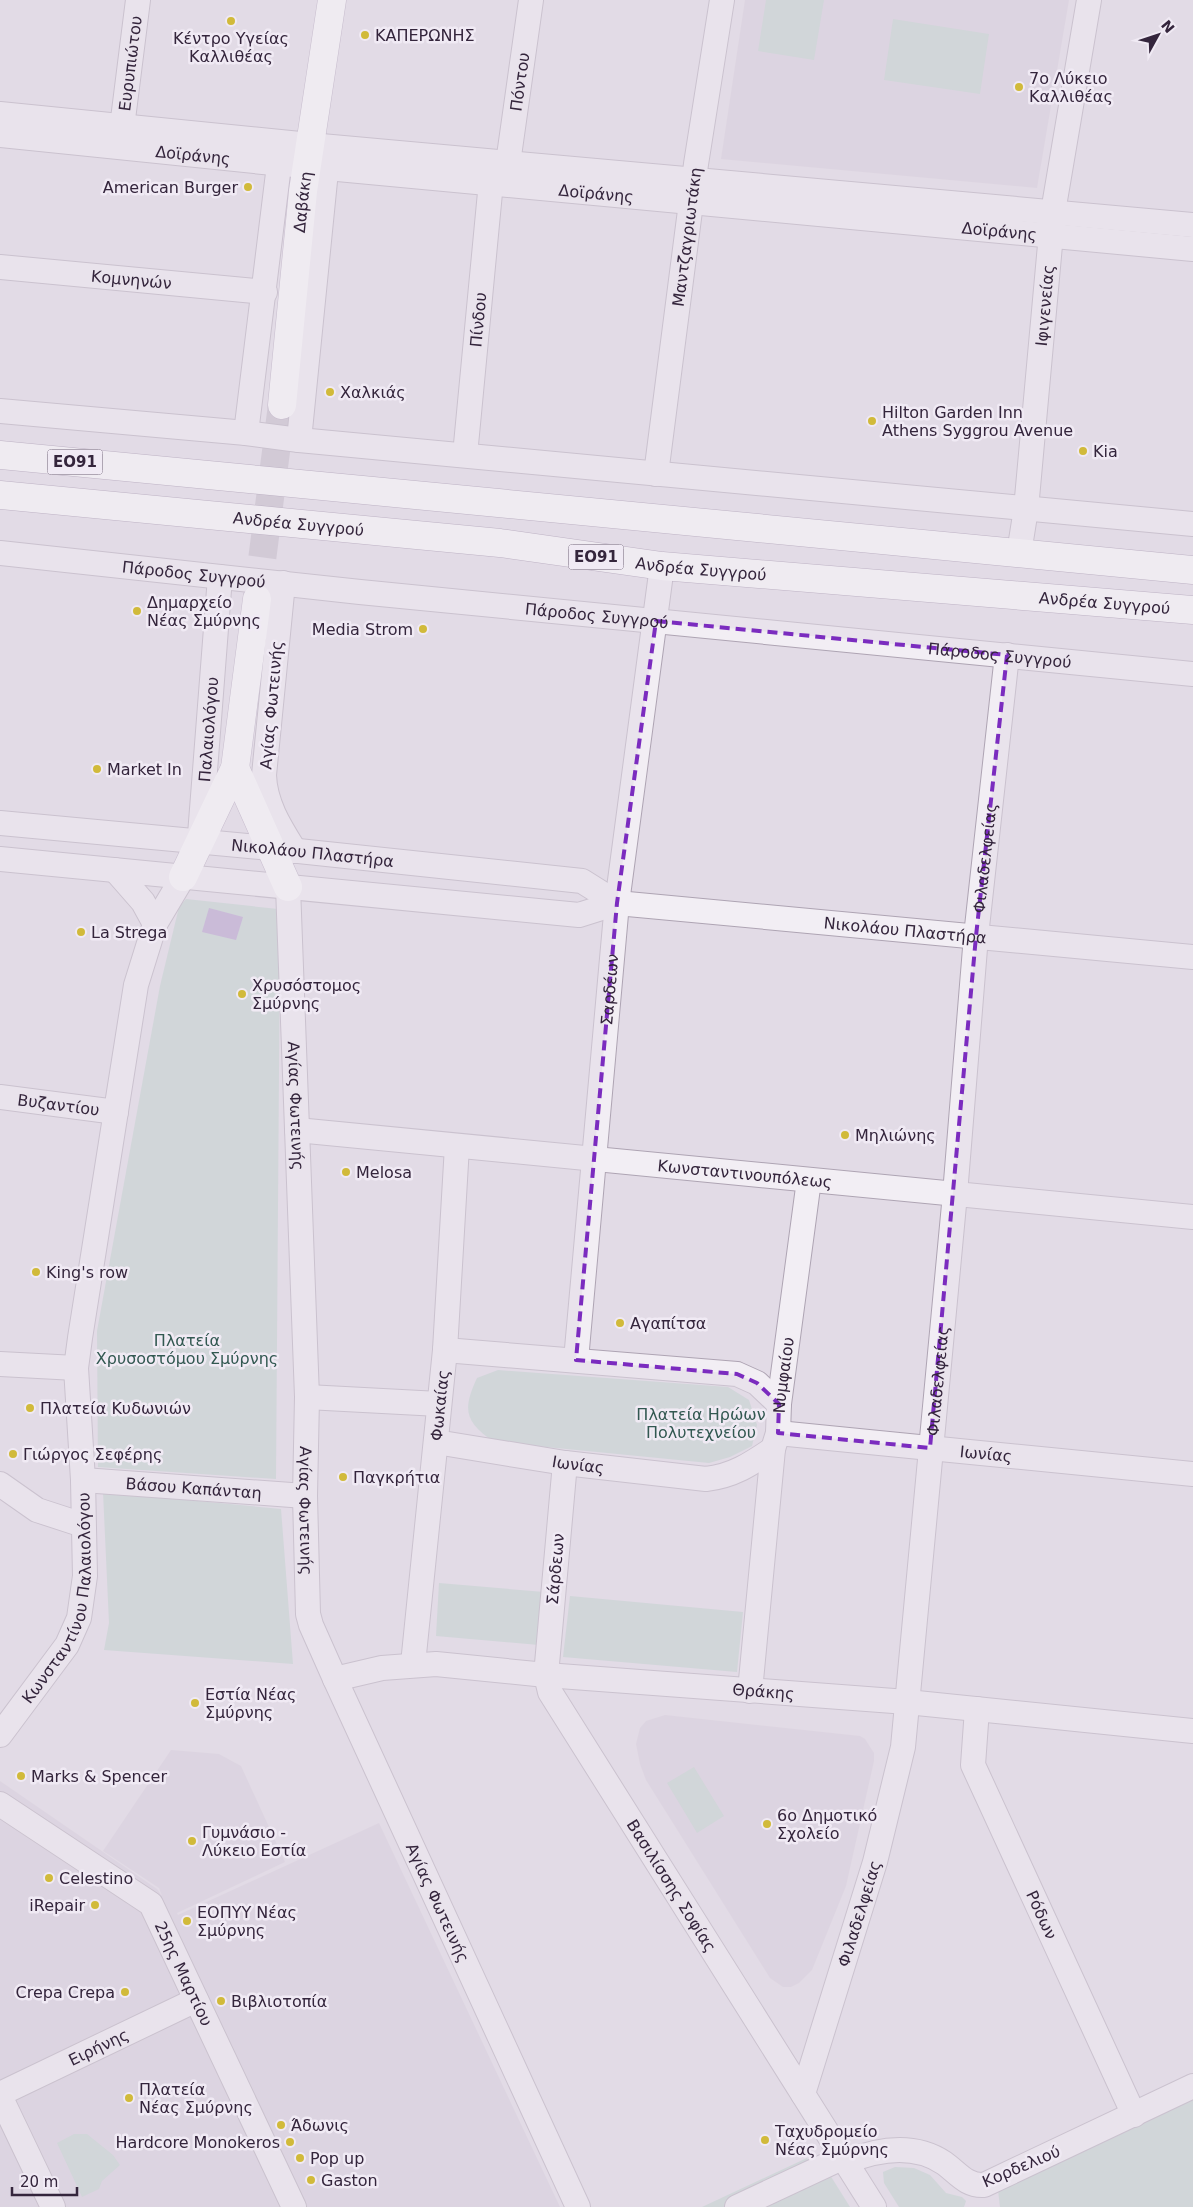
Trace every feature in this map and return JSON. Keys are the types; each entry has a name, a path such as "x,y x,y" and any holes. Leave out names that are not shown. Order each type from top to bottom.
{"main road":[{"name":"Δαβάκη","path":"282,406 318,156 332,0"},
{"name":"ΕΟ91","path":"0,455 1193,570"},
{"name":"Ανδρέα Συγγρού","path":"0,495 500,544 662,566 1193,610"},
{"name":"Αγίας Φωτεινής","path":"200,842 235,768 257,599"},
{"name":"Αγίας Φωτεινής","path":"235,768 283,849 288,887"},
{"name":"Παλαιολόγου","path":"183,877 200,842"}],"street":[{"name":"Ευρυπιώτου","path":"122,127 138,0"},
{"name":"Πόντου","path":"508,163 531,0"},
{"name":"Μαντζαγριωτάκη","path":"656,474 693,190 722,0"},
{"name":"Ιφιγενείας","path":"1019,553 1026,508 1053,212 1089,0"},
{"name":"Δοϊράνης","path":"0,114 122,127 281,153"},
{"name":"Δοϊράνης","path":"0,135 318,156 508,163 693,190 1050,236 1193,249"},
{"name":"Δαβάκη","path":"246,433 281,153"},
{"name":"Δοϊράνης","path":"318,156 491,182 693,190 1053,212 1193,225"},
{"name":"Δαβάκη","path":"299,440 318,156"},
{"name":"Πίνδου","path":"465,456 491,182"},
{"name":"Κομνηνών","path":"0,267 265,292"},
{"path":"0,411 1193,524"},
{"name":"Πάροδος Συγγρού","path":"0,553 220,577 1193,674"},
{"path":"656,621 662,566"},
{"name":"Παλαιολόγου","path":"200,842 220,577"},
{"name":"Αγίας Φωτεινής","path":"283,583 264,786 283,849"},
{"name":"Σαρδέων","path":"576,1360 617,903 656,621"},
{"name":"Φιλαδελφείας","path":"802,2094 875,1862 899,1765 908,1702 955,1194 976,936 1007,656"},
{"name":"Νικολάου Πλαστήρα","path":"0,823 283,849 582,881 617,903"},
{"name":"Νικολάου Πλαστήρα","path":"0,859 579,915 617,903 1193,957"},
{"path":"115,870 143,902 154,924"},
{"path":"83,1480 76,1368 136,986 154,924 183,877"},
{"name":"Αγίας Φωτεινής","path":"288,887 307,1397 305,1496 308,1614 335,1679 578,2207"},
{"name":"Βυζαντίου","path":"0,1097 116,1112"},
{"name":"Κωνσταντινουπόλεως","path":"297,1130 1193,1217"},
{"name":"Φωκαίας","path":"412,1664 445,1350 457,1146"},
{"name":"Νυμφαίου","path":"750,1690 775,1441 809,1180"},
{"path":"445,1350 737,1374 757,1383 780,1404"},
{"path":"0,1364 76,1368"},
{"path":"307,1397 439,1404"},
{"name":"Ιωνίας","path":"436,1442 565,1463 706,1479 722,1477 739,1471 775,1441 930,1448 1193,1474"},
{"name":"Σάρδεων","path":"546,1675 565,1463"},
{"name":"Βάσου Καπάνταη","path":"83,1480 305,1496"},
{"name":"Κωνσταντίνου Παλαιολόγου","path":"0,1735 68,1645 79,1618 85,1576 83,1480"},
{"path":"0,1484 37,1510 83,1525"},
{"name":"Θράκης","path":"335,1679 377,1669 412,1664 436,1664 546,1675 908,1702 1193,1731"},
{"name":"Βασιλίσσης Σοφίας","path":"546,1675 550,1692 874,2207"},
{"name":"Ρόδων","path":"977,1710 973,1764 1134,2115"},
{"name":"25ης Μαρτίου","path":"0,1804 151,1904 294,2207"},
{"name":"Ειρήνης","path":"0,2095 196,2000"},
{"name":"Κορδελιού","path":"737,2207 845,2159 881,2151 907,2150 918,2152 945,2164 971,2184 984,2185 1193,2086"},
{"path":"0,2095 54,2207"}],"highlighted area":[{"path":"656,621 1007,655 976,936 930,1448 778,1433 779,1404 757,1383 737,1374 576,1360 617,903"}],"shaded area":[{"path":"745,0 1069,0 1037,188 721,159"},
{"path":"209,908 243,917 236,940 202,932"},
{"name":"6ο Δημοτικό Σχολείο","path":"665,1715 860,1736 865,1739 874,1753 874,1761 846,1886 812,1970 799,1983 791,1987 783,1987 770,1978 646,1780 636,1744 640,1728 646,1721"},
{"path":"171,1750 219,1754 241,1766 285,1862 177,1913 178,1915 379,1823 560,2207 0,2207 0,1781 157,1889 162,1896 159,1888 103,1851"}],"green space":[{"path":"766,0 824,0 814,60 758,51"},
{"path":"893,19 989,34 980,94 884,80"},
{"name":"Πλατεία Χρυσοστόμου Σμύρνης","path":"186,899 278,909 280,935 276,1479 98,1467 97,1331 160,986 179,907"},
{"name":"Πλατεία Ηρώων Πολυτεχνείου","path":"498,1370 728,1387 749,1400 757,1425 752,1446 730,1457 709,1463 494,1442 477,1428 469,1414 468,1407 472,1389 477,1378"},
{"path":"103,1492 281,1509 293,1664 104,1650 109,1623"},
{"path":"439,1583 544,1592 539,1645 436,1636"},
{"path":"570,1596 743,1612 737,1672 563,1657"},
{"path":"694,1767 724,1816 697,1833 667,1783"},
{"path":"1193,2100 1193,2207 1000,2207 998,2190"},
{"path":"74,2134 87,2134 113,2155 120,2165 102,2181 99,2189 82,2197 57,2143"},
{"path":"807,2158 821,2179 830,2175 850,2207 702,2207"},
{"path":"895,2167 914,2168 930,2175 946,2193 962,2197 966,2201 964,2207 899,2207 884,2183 883,2172"}],"tunnel":[{"path":"257,599 282,405"}],"place":[{"name":"Κέντρο Υγείας Καλλιθέας","path":"231,21"},
{"name":"ΚΑΠΕΡΩΝΗΣ","path":"365,35"},
{"name":"7ο Λύκειο Καλλιθέας","path":"1019,87"},
{"name":"American Burger","path":"248,187"},
{"name":"Χαλκιάς","path":"330,392"},
{"name":"Hilton Garden Inn Athens Syggrou Avenue","path":"872,421"},
{"name":"Kia","path":"1083,451"},
{"name":"Δημαρχείο Νέας Σμύρνης","path":"137,611"},
{"name":"Media Strom","path":"423,629"},
{"name":"Market In","path":"97,769"},
{"name":"La Strega","path":"81,932"},
{"name":"Χρυσόστομος Σμύρνης","path":"242,994"},
{"name":"Μηλιώνης","path":"845,1135"},
{"name":"Melosa","path":"346,1172"},
{"name":"King's row","path":"36,1272"},
{"name":"Αγαπίτσα","path":"620,1323"},
{"name":"Πλατεία Κυδωνιών","path":"30,1408"},
{"name":"Γιώργος Σεφέρης","path":"13,1454"},
{"name":"Παγκρήτια","path":"343,1477"},
{"name":"Εστία Νέας Σμύρνης","path":"195,1703"},
{"name":"Marks & Spencer","path":"21,1776"},
{"name":"6ο Δημοτικό Σχολείο","path":"767,1824"},
{"name":"Γυμνάσιο - Λύκειο Εστία","path":"192,1841"},
{"name":"Celestino","path":"49,1878"},
{"name":"iRepair","path":"95,1905"},
{"name":"ΕΟΠΥΥ Νέας Σμύρνης","path":"187,1921"},
{"name":"Crepa Crepa","path":"125,1992"},
{"name":"Βιβλιοτοπία","path":"221,2001"},
{"name":"Πλατεία Νέας Σμύρνης","path":"129,2098"},
{"name":"Άδωνις","path":"281,2125"},
{"name":"Ταχυδρομείο Νέας Σμύρνης","path":"765,2140"},
{"name":"Hardcore Monokeros","path":"290,2142"},
{"name":"Pop up","path":"300,2158"},
{"name":"Gaston","path":"311,2180"}]}
